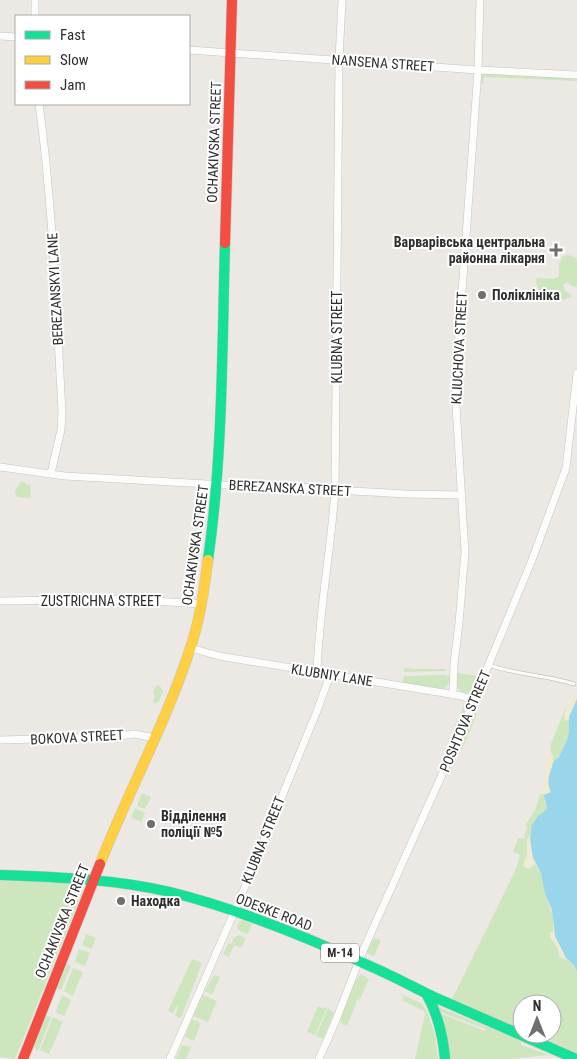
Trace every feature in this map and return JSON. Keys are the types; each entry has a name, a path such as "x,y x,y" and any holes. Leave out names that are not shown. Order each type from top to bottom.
{"main road":[{"name":"OCHAKIVSKA STREET","path":"23,1059 94,880 191,648 202,604 217,484 232,0"},
{"name":"ODESKE ROAD","path":"0,875 94,880 168,892 235,911 359,961 426,993 576,1059"},
{"path":"426,993 442,1032 445,1059"}],"street":[{"path":"35,0 35,15"},
{"name":"KLUBNA STREET","path":"317,672 318,645 329,560 335,490 339,60 342,0"},
{"name":"KLIUCHOVA STREET","path":"453,695 454,664 465,567 456,389 478,70 480,0"},
{"path":"0,36 15,37"},
{"name":"NANSENA STREET","path":"190,50 478,70 577,74"},
{"name":"BEREZANSKYI LANE","path":"40,105 46,153 53,247 62,411 61,430 51,473"},
{"name":"POSHTOVA STREET","path":"319,1059 359,961 474,701 527,574 566,468 577,374"},
{"name":"BEREZANSKA STREET","path":"0,467 65,476 406,494 462,495"},
{"name":"ZUSTRICHNA STREET","path":"0,601 124,599 202,604"},
{"name":"KLUBNIY LANE","path":"191,648 219,656 462,696 474,701"},
{"name":"KLUBNA STREET","path":"170,1059 235,911 330,675"},
{"name":"BOKOVA STREET","path":"0,740 106,737 135,734 154,738"}],"lane":[{"path":"489,666 502,670 535,674 574,684"}],"green space":[{"path":"482,73 577,76 577,81 484,77 483,84 479,84"},
{"path":"569,255 577,259 577,287 571,286 568,282 563,285 565,291 571,294 571,297 555,300 539,294 537,278 554,279 559,276 559,263 563,256"},
{"path":"21,481 30,485 31,498 17,497 15,491"},
{"path":"404,669 446,669 445,671 404,672"},
{"path":"457,673 481,677 475,689 465,693 458,689"},
{"path":"445,675 450,677 448,684 443,690 402,684 404,676"},
{"path":"157,685 163,691 159,701 154,704 155,696 153,691"},
{"path":"464,705 464,715 455,735 452,733"},
{"path":"566,707 567,720 569,720 568,737 561,754 553,762 550,746"},
{"path":"474,713 477,714 462,749 458,748"},
{"path":"142,793 151,797 145,809 137,806"},
{"path":"540,794 545,794 546,798 544,801 547,809 534,821 530,836 527,839 527,856 529,868 534,863 541,873 545,894 553,916 553,932 551,935 558,948 559,955 570,962 577,971 577,1054 553,1044 562,1044 562,994 512,994 512,1026 452,999 516,869 520,855 513,852 518,838 525,839 526,824 535,811"},
{"path":"135,808 145,813 141,822 131,817"},
{"path":"0,881 59,882 83,885 84,888 15,1059 0,1057"},
{"path":"243,920 252,924 248,934 238,930 237,926"},
{"path":"86,934 96,938 92,949 82,945"},
{"path":"238,935 246,938 241,948 234,945 229,957 223,954 229,943 232,944 233,939"},
{"path":"374,938 381,940 374,956 367,952"},
{"path":"79,949 90,953 85,966 75,962"},
{"path":"192,959 202,963 181,1018 175,1016 178,1007 176,1007 173,1013 168,1011"},
{"path":"67,964 71,966 61,990 57,988"},
{"path":"73,968 83,972 73,996 64,991"},
{"path":"361,974 369,979 359,1001 361,990 347,1026 342,1024 340,1019 352,985"},
{"path":"214,975 220,977 212,995 205,991"},
{"path":"398,992 422,1004 427,1012 435,1034 438,1059 415,1059 425,1014 424,1011 402,1000 404,997"},
{"path":"62,995 71,1000 64,1016 56,1011"},
{"path":"203,995 217,1001 208,1022 193,1016"},
{"path":"318,1006 324,1009 325,1007 327,1008 315,1035 307,1032"},
{"path":"436,1006 512,1037 512,1044 521,1044 549,1055 510,1059 448,1059 439,1013 485,1031 486,1029 438,1011"},
{"path":"328,1008 334,1013 323,1039 316,1036"},
{"path":"46,1016 51,1017 38,1051 34,1047"},
{"path":"53,1017 63,1022 49,1054 40,1050"},
{"path":"192,1019 201,1023 194,1041 185,1037"},
{"path":"526,1044 531,1044 563,1057 554,1056"},
{"path":"182,1045 191,1047 186,1059 176,1059"}],"sand":[{"path":"577,691 577,699 569,720 565,721 566,709"},
{"path":"552,754 552,771 548,778 551,792 542,794 547,757"},
{"path":"530,836 534,864 530,868 526,868 523,865 527,854 527,839"},
{"path":"550,932 553,932 565,958 560,957 558,948 550,937"}],"water":[{"path":"577,699 577,971 566,958 555,936 552,910 545,894 541,873 533,858 530,839 532,825 538,816 547,809 544,795 551,792 548,780 553,762 559,757 567,740 569,717"}],"traffic: fast":[{"path":"208,560 217,481 225,243"},
{"path":"0,875 107,881 128,884 170,892 222,907 323,945 434,997 576,1059"},
{"path":"426,993 439,1025 445,1059"}],"traffic: slow":[{"path":"100,864 170,704 190,649 203,594 208,560"}],"traffic: jam":[{"path":"225,243 232,0"},
{"path":"23,1059 100,864"}],"place":[{"name":"Варварівська центральна районна лікарня","path":"556,250"},
{"name":"Поліклініка","path":"482,295"},
{"name":"Відділення поліції №5","path":"151,824"},
{"name":"Находка","path":"121,901"}]}
